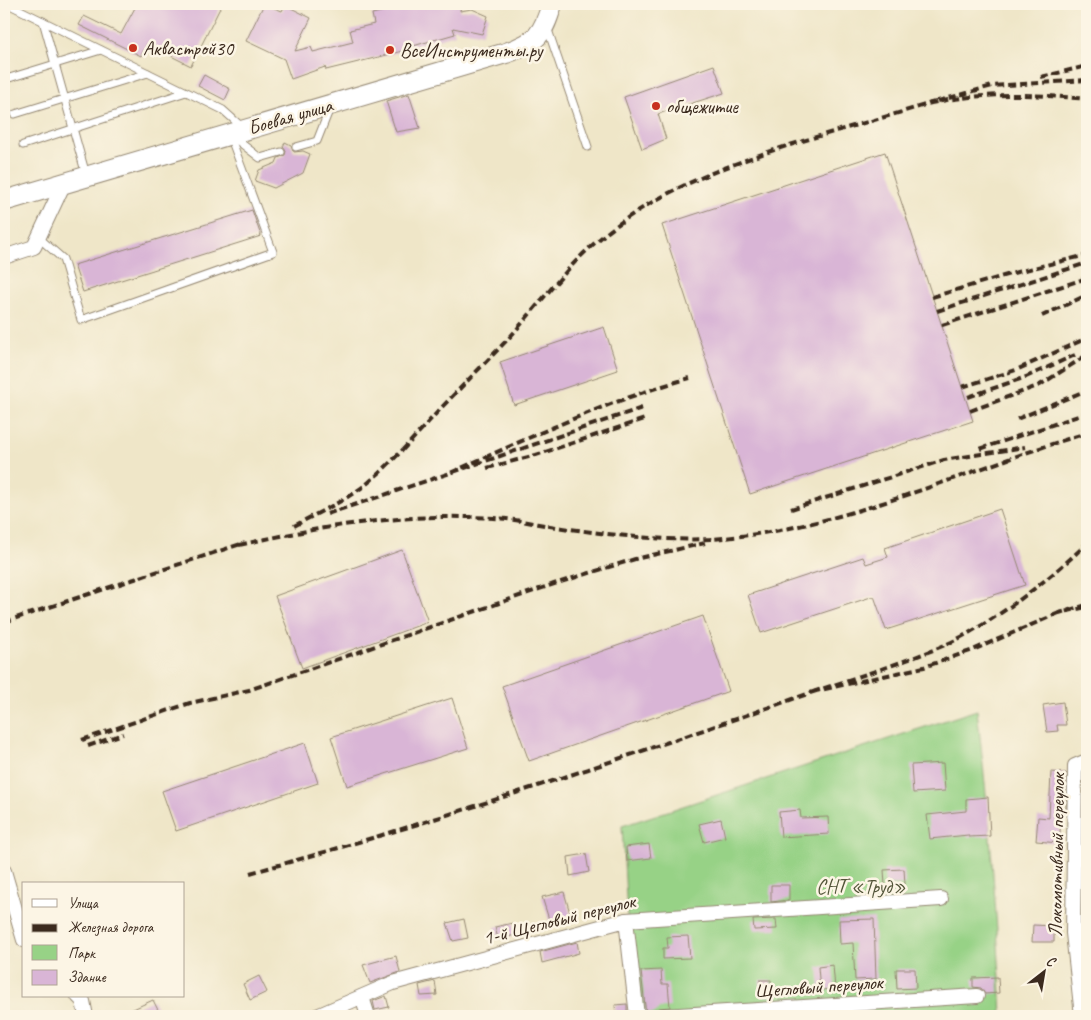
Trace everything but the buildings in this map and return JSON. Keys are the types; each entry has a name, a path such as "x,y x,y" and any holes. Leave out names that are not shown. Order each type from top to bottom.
{"main road":[{"name":"Боевая улица","path":"4,201 530,44 546,24 552,4"}],"street":[{"path":"4,258 34,247 64,183"},
{"name":"Локомотивный переулок","path":"1082,1016 1074,933 1075,766 1087,762"},
{"path":"4,871 22,933"},
{"name":"1-й Щегловый переулок","path":"317,1016 393,983 626,920 941,899"},
{"path":"626,920 637,1016"},
{"name":"Щегловый переулок","path":"663,1016 977,996"},
{"path":"362,997 368,1016"},
{"path":"80,999 86,1016"}],"lane":[{"path":"8,4 223,110 236,131 260,158 281,152"},
{"path":"43,21 87,177"},
{"path":"546,24 588,148"},
{"path":"6,79 101,50"},
{"path":"15,114 148,73"},
{"path":"23,145 186,92"},
{"path":"296,147 317,141 332,104"},
{"path":"39,238 63,259 81,320 273,252 236,131"}],"green space":[{"name":"СНТ «Труд»","path":"977,710 992,863 1002,1016 639,1016 627,915 622,826"}],"railway":[{"path":"1041,77 1087,66"},
{"path":"1087,80 992,86 931,103 970,97 1009,95 1087,99"},
{"path":"294,526 333,506 379,473 509,338 584,253 631,215 670,192 756,156 931,103"},
{"path":"932,297 1017,272 1087,255"},
{"path":"937,311 1087,263"},
{"path":"942,325 1087,278"},
{"path":"1042,316 1087,295"},
{"path":"962,387 1016,370 1087,338"},
{"path":"968,397 1026,377 1075,355"},
{"path":"970,411 1040,385 1087,355"},
{"path":"642,408 450,473 598,409 690,378"},
{"path":"1017,419 1087,390"},
{"path":"980,449 1087,413"},
{"path":"487,468 536,455 645,419"},
{"path":"239,545 335,526 429,517 503,519 600,533 655,538 710,539 759,534 854,512 1087,433"},
{"path":"791,509 944,460 1025,447"},
{"path":"327,514 450,473"},
{"path":"4,622 244,543"},
{"path":"82,740 190,703 249,690 554,584 635,559 705,543"},
{"path":"1059,613 973,650 924,667 816,691 913,658 963,636 1020,600 1073,557 1087,543"},
{"path":"1087,605 1059,613 1087,607"},
{"path":"250,873 464,810 816,691"},
{"path":"88,746 123,734"}],"place":[{"name":"Аквастрой30","path":"133,48"},
{"name":"ВсеИнструменты.ру","path":"390,50"},
{"name":"общежитие","path":"656,106"}]}
